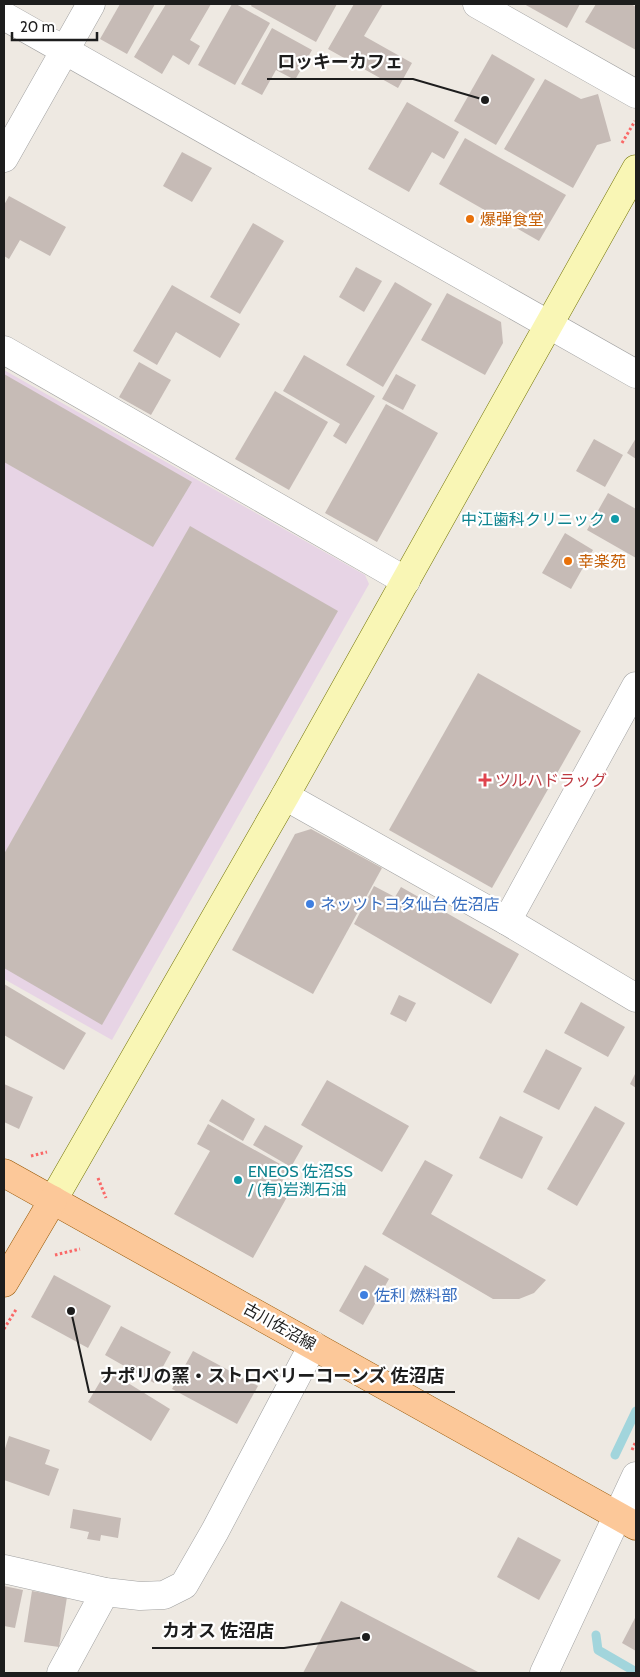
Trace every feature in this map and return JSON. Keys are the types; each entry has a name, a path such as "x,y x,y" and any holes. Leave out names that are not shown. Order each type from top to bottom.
{"main road":[{"name":"古川佐沼線","path":"14,1165 53,1200 627,1521"},
{"path":"4,1284 53,1200"}],"street":[{"path":"4,158 91,4"},
{"path":"477,4 636,94"},
{"path":"4,16 636,374"},
{"path":"53,1200 285,796 636,169"},
{"path":"4,350 406,581"},
{"path":"507,921 634,698"},
{"path":"285,796 507,921 636,998"},
{"path":"4,1569 105,1592 152,1596 164,1595 184,1585 215,1531 313,1345"},
{"path":"544,1673 627,1521 636,1476"},
{"path":"60,1673 105,1592"}],"path":[{"path":"14,1165 54,1151"},
{"path":"56,1255 84,1248"}],"shaded area":[{"path":"4,370 365,575 369,584 112,1040 4,979"}],"building":[{"path":"120,4 155,4 127,54 100,39"},
{"path":"166,4 211,4 190,40 200,46 189,65 173,55 162,74 134,57"},
{"path":"232,4 236,4 270,23 235,85 198,65"},
{"path":"252,4 337,4 316,42 251,6"},
{"path":"354,4 383,4 364,36 412,63 398,88 328,49"},
{"path":"524,4 580,4 567,28"},
{"path":"596,4 631,4 636,7 636,50 585,22"},
{"path":"272,28 312,50 295,80 276,70 262,95 241,84"},
{"path":"492,54 535,79 496,145 454,121"},
{"path":"545,79 581,99 598,94 611,141 597,145 573,188 504,149"},
{"path":"407,102 459,132 444,159 432,152 409,192 368,169"},
{"path":"465,138 566,195 539,241 439,184"},
{"path":"182,152 212,168 192,202 163,186"},
{"path":"9,196 66,227 50,256 20,240 9,259 4,256 4,205"},
{"path":"253,223 284,241 240,314 210,297"},
{"path":"356,267 382,281 364,312 339,297"},
{"path":"395,282 432,304 383,387 346,365"},
{"path":"172,285 240,324 220,358 176,332 157,365 133,351"},
{"path":"447,293 501,322 503,343 485,375 421,340"},
{"path":"304,355 375,396 346,444 333,436 340,424 283,391"},
{"path":"139,362 171,380 151,415 119,397"},
{"path":"4,374 192,482 153,547 4,462"},
{"path":"396,374 416,385 403,410 382,399"},
{"path":"275,391 328,422 289,490 235,459"},
{"path":"386,404 438,433 377,542 325,513"},
{"path":"636,438 636,459 627,453"},
{"path":"594,439 623,455 605,487 576,471"},
{"name":"中江歯科クリニック","path":"608,493 636,509 636,558 587,530"},
{"path":"190,526 338,611 102,1025 4,968 4,854"},
{"name":"幸楽苑","path":"565,533 593,550 571,589 542,573"},
{"name":"ツルハドラッグ","path":"478,673 581,731 492,888 389,830"},
{"name":"ネッツトヨタ仙台 佐沼店","path":"311,829 382,868 313,994 232,950 295,834"},
{"path":"374,886 395,897 401,887 519,954 491,1004 354,924"},
{"path":"4,984 86,1033 64,1070 4,1035"},
{"path":"399,995 416,1003 406,1022 390,1014"},
{"path":"581,1002 625,1027 608,1057 564,1033"},
{"path":"546,1049 582,1068 559,1110 523,1092"},
{"path":"636,1072 636,1088 630,1084"},
{"path":"327,1080 409,1126 382,1172 301,1125"},
{"path":"4,1084 33,1097 19,1129 4,1122"},
{"path":"222,1099 255,1119 243,1141 209,1121"},
{"path":"595,1106 625,1123 577,1206 547,1189"},
{"path":"500,1116 543,1137 522,1179 479,1158"},
{"name":"ENEOS 佐沼SS / (有)岩渕石油","path":"208,1124 289,1169 277,1191 287,1197 253,1258 174,1214 210,1151 197,1144"},
{"path":"265,1125 303,1146 291,1167 253,1145"},
{"path":"425,1160 453,1175 431,1214 546,1280 534,1293 519,1299 493,1299 382,1234"},
{"name":"佐利 燃料部","path":"365,1265 389,1279 363,1325 339,1311"},
{"path":"54,1275 111,1306 88,1348 31,1317"},
{"path":"121,1326 171,1352 154,1383 105,1355"},
{"path":"193,1351 258,1386 237,1424 172,1389"},
{"path":"107,1370 170,1409 151,1441 88,1402"},
{"path":"9,1436 50,1450 45,1464 59,1469 49,1496 4,1480 4,1452"},
{"path":"73,1509 121,1518 118,1538 101,1535 100,1541 87,1539 89,1532 70,1528"},
{"path":"518,1537 561,1560 539,1600 497,1577"},
{"path":"4,1586 23,1590 15,1628 4,1626"},
{"path":"32,1591 67,1597 59,1647 24,1642"},
{"path":"341,1601 480,1673 303,1673"},
{"path":"636,1616 636,1651 622,1643"}],"waterway":[{"path":"615,1455 636,1411"},
{"path":"596,1635 598,1650 636,1672"}],"place":[{"name":"ロッキーカフェ","path":"485,100"},
{"name":"爆弾食堂","path":"470,219"},
{"name":"中江歯科クリニック","path":"615,519"},
{"name":"幸楽苑","path":"568,561"},
{"name":"ツルハドラッグ","path":"485,780"},
{"name":"ネッツトヨタ仙台 佐沼店","path":"310,904"},
{"name":"ENEOS 佐沼SS / (有)岩渕石油","path":"238,1180"},
{"name":"佐利 燃料部","path":"364,1295"},
{"name":"ナポリの窯・ストロベリーコーンズ 佐沼店","path":"71,1311"},
{"name":"カオス 佐沼店","path":"366,1637"}]}
